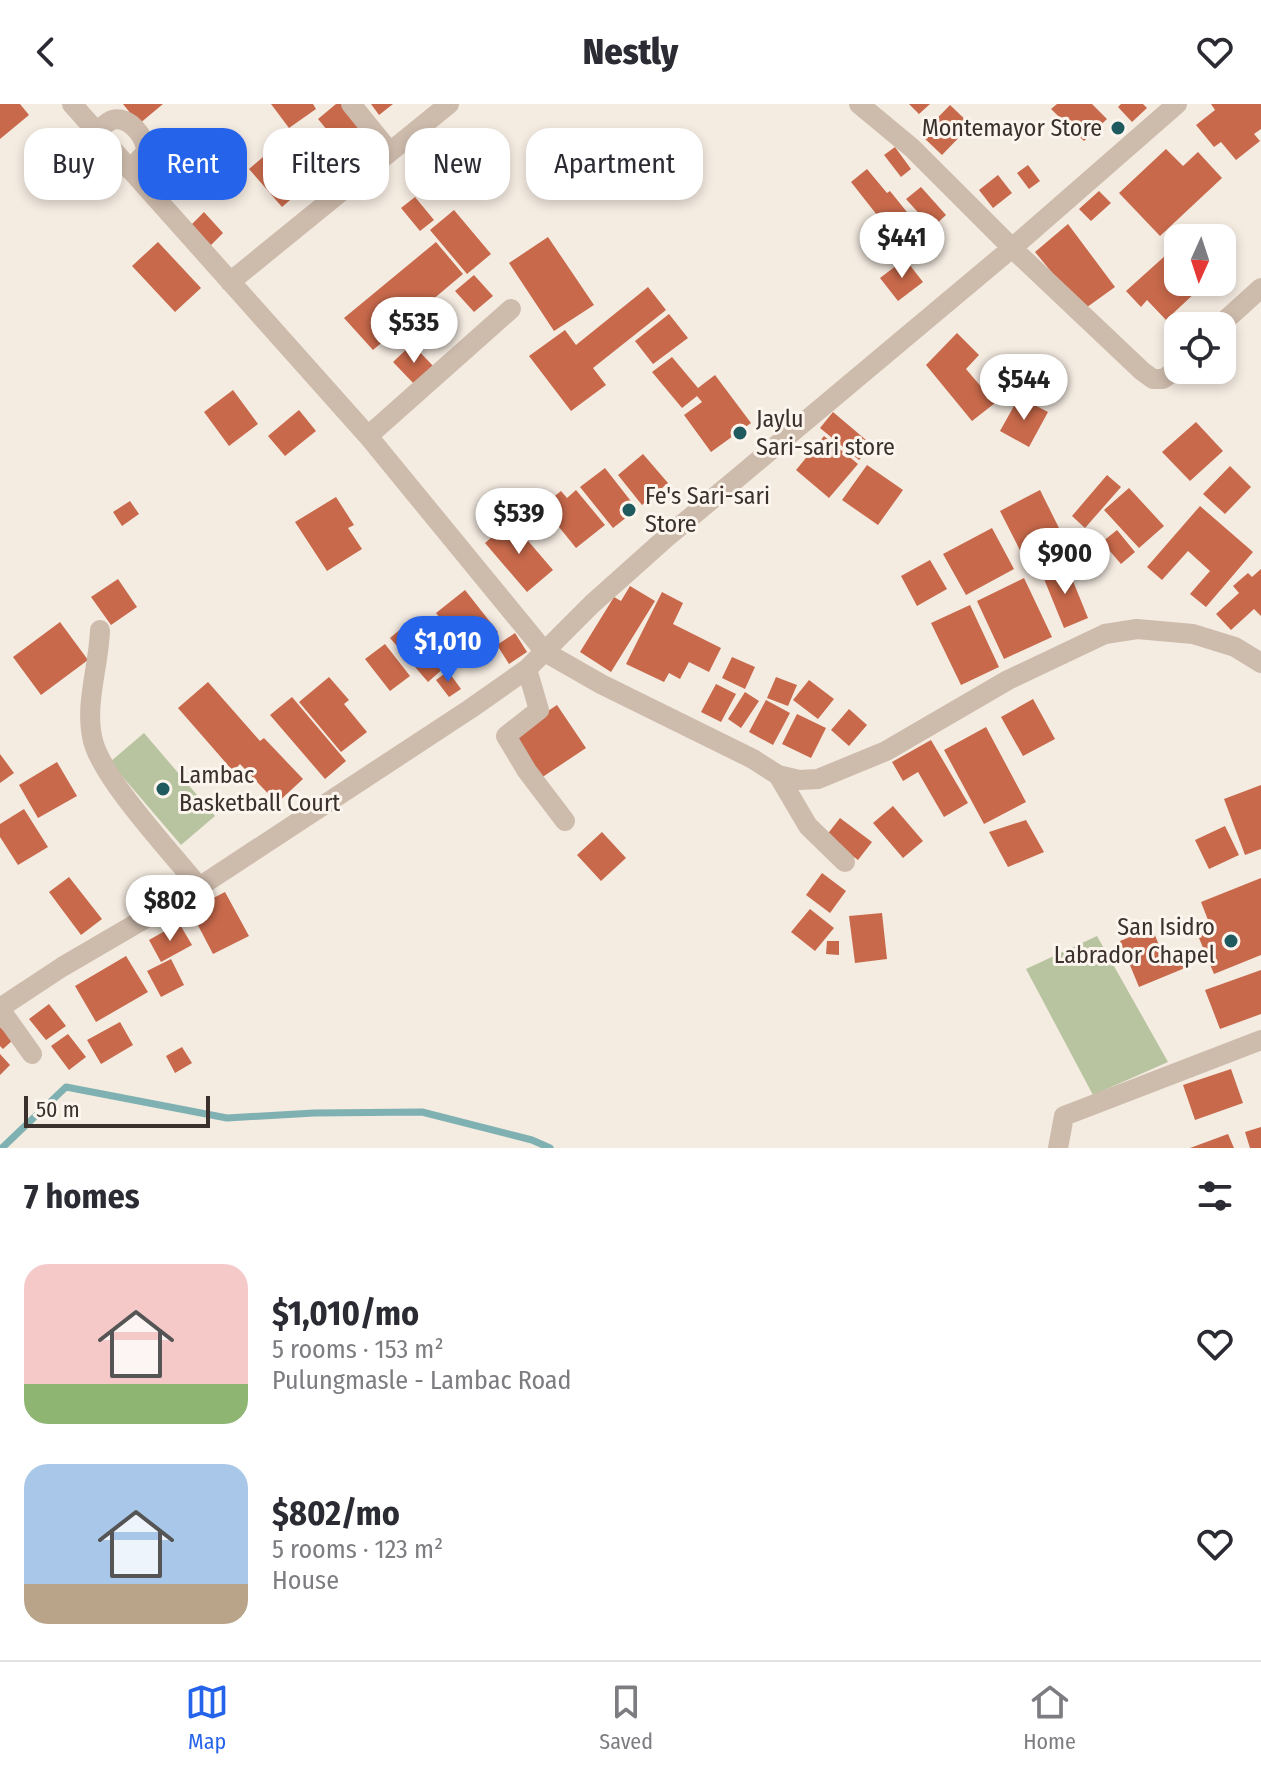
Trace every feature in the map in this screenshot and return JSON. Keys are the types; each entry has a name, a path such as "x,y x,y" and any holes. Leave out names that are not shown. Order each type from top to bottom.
{"street":[{"path":"72,104 93,128"},
{"path":"351,104 390,152"},
{"path":"230,282 449,104"},
{"path":"859,104 912,148 1012,248 1153,379 1164,378"},
{"path":"32,1054 0,1008 62,967 199,887 527,669 592,604 667,537 1012,248 1177,104"},
{"path":"101,128 121,119 130,123 146,144 146,152 130,170"},
{"path":"122,161 368,436 545,652 601,684 753,759 778,775 799,780 818,779 886,751 1008,680 1105,634 1137,629 1193,634 1235,647 1261,663"},
{"path":"1234,312 1261,288"},
{"path":"368,436 511,309"},
{"path":"100,630 91,709 93,740 102,763 121,790 199,887"},
{"path":"527,669 539,710 506,736 565,821"},
{"path":"778,775 808,826 845,862"},
{"path":"1058,1148 1064,1116 1261,1040"}],"green space":[{"name":"Lambac Basketball Court","path":"144,733 215,816 181,845 110,762"},
{"path":"1097,936 1168,1062 1093,1095 1026,969"}],"building":[{"path":"0,104 20,104 29,115 0,139"},
{"path":"123,104 163,104 139,124"},
{"path":"271,104 313,104 316,109 289,128"},
{"path":"336,104 343,104 363,128 325,128 318,119"},
{"path":"371,104 393,104 379,115"},
{"path":"909,104 930,104 919,114"},
{"path":"1057,104 1092,104 1107,119 1084,141 1051,109"},
{"path":"1121,104 1143,104 1147,108 1132,122 1118,107"},
{"path":"1211,104 1261,104 1261,129 1254,134 1260,141 1236,160 1221,142 1214,147 1196,125 1215,110"},
{"path":"950,105 971,125 942,155 921,135"},
{"path":"895,147 911,169 901,177 884,155"},
{"path":"1166,149 1183,166 1198,152 1222,178 1173,224 1164,224 1164,232 1160,236 1119,193"},
{"path":"263,157 263,185 249,169"},
{"path":"1028,165 1040,181 1029,189 1017,173"},
{"path":"867,169 887,193 890,191 923,232 903,248 851,182"},
{"path":"998,175 1012,193 993,208 979,190"},
{"path":"921,187 946,215 932,228 906,199"},
{"path":"1099,191 1111,203 1091,221 1079,209"},
{"path":"276,200 290,200 282,207"},
{"path":"411,200 417,200 434,220 420,231 401,208"},
{"path":"454,210 491,254 467,274 430,230"},
{"path":"204,212 223,233 209,247 190,226"},
{"path":"1068,224 1115,287 1083,310 1035,252"},
{"path":"548,237 594,305 554,331 509,263"},
{"path":"158,242 201,288 175,312 132,266"},
{"path":"436,242 463,274 373,350 344,318"},
{"path":"1164,257 1164,296 1192,296 1175,312 1164,312 1164,318 1147,300 1141,307 1126,291"},
{"path":"905,259 923,282 898,301 880,278"},
{"path":"474,275 493,296 474,312 455,291"},
{"path":"648,287 666,310 593,368 606,385 571,411 529,356 565,330 576,345"},
{"path":"669,314 688,338 653,364 635,341"},
{"path":"957,333 979,355 966,369 995,403 972,421 926,365"},
{"path":"412,344 435,368 416,386 393,362"},
{"path":"672,357 698,388 715,375 751,423 711,452 684,415 702,402 697,396 682,408 652,372"},
{"path":"233,390 258,424 229,446 204,412"},
{"path":"1019,397 1048,412 1029,447 1000,431"},
{"path":"299,410 316,431 285,456 268,436"},
{"path":"833,412 872,445 859,460 820,428"},
{"path":"1196,422 1223,451 1190,481 1162,452"},
{"path":"824,436 858,464 829,498 796,470"},
{"path":"643,454 668,483 642,505 618,475"},
{"path":"867,465 903,490 878,525 842,500"},
{"path":"1230,466 1251,487 1225,514 1203,494"},
{"path":"605,468 637,509 613,528 580,487"},
{"path":"1107,475 1121,487 1085,528 1072,516"},
{"path":"1129,488 1164,526 1139,548 1104,510"},
{"path":"576,490 605,525 576,548 542,506 561,491 567,498"},
{"path":"1040,490 1066,542 1026,562 1000,511"},
{"path":"336,497 354,525 348,528 362,549 327,571 295,522"},
{"path":"130,501 139,514 122,526 113,512"},
{"path":"1200,506 1253,552 1206,607 1190,594 1210,571 1188,551 1162,580 1147,567"},
{"path":"511,521 553,570 527,592 485,543"},
{"path":"992,528 1014,569 966,595 943,554"},
{"path":"1117,530 1135,552 1121,564 1102,542"},
{"path":"930,560 947,589 917,606 901,576"},
{"path":"1066,564 1088,618 1064,628 1042,574"},
{"path":"1261,569 1261,616 1254,609 1231,630 1216,614 1239,593 1233,586 1248,573 1252,577"},
{"path":"1024,578 1052,637 1004,659 977,601"},
{"path":"118,579 137,607 111,625 91,597"},
{"path":"630,586 655,601 611,672 580,652 614,597 621,601"},
{"path":"465,590 498,632 468,655 436,613"},
{"path":"662,592 683,603 673,624 721,648 709,672 689,662 680,679 669,673 664,682 626,664"},
{"path":"970,605 999,667 961,685 931,623"},
{"path":"415,617 453,660 428,682 390,638"},
{"path":"60,622 88,660 41,695 13,657"},
{"path":"515,633 527,652 509,664 497,645"},
{"path":"385,644 410,676 390,691 365,659"},
{"path":"732,657 755,667 745,689 722,678"},
{"path":"448,671 461,689 449,697 436,680"},
{"path":"329,677 349,700 344,704 367,732 341,752 299,702"},
{"path":"776,677 797,685 788,706 767,698"},
{"path":"809,680 834,699 818,719 793,700"},
{"path":"208,682 260,741 264,738 303,779 277,803 240,764 233,771 178,708"},
{"path":"716,684 736,694 721,722 701,712"},
{"path":"745,692 759,701 741,728 728,719"},
{"path":"292,697 346,761 325,779 270,715"},
{"path":"1033,699 1055,739 1023,756 1001,717"},
{"path":"766,700 790,713 773,745 749,732"},
{"path":"557,705 586,748 538,780 509,737"},
{"path":"849,709 867,725 849,746 831,730"},
{"path":"797,714 826,728 811,758 782,744"},
{"path":"986,727 1026,802 984,824 944,750"},
{"path":"931,740 968,803 944,817 918,772 903,781 892,762"},
{"path":"0,754 14,773 0,783"},
{"path":"57,762 77,796 38,818 19,785"},
{"path":"1261,785 1261,849 1245,855 1224,799"},
{"path":"893,806 923,841 903,858 873,823"},
{"path":"24,809 48,847 18,865 0,837 0,824"},
{"path":"840,818 872,842 858,860 826,836"},
{"path":"1026,820 1044,852 1008,867 989,832"},
{"path":"1225,826 1239,855 1209,869 1195,840"},
{"path":"602,832 626,858 601,881 577,855"},
{"path":"822,873 846,891 830,913 806,895"},
{"path":"69,877 102,919 81,935 49,892"},
{"name":"San Isidro Labrador Chapel","path":"1261,878 1261,955 1214,974 1194,926 1208,920 1201,902"},
{"path":"225,892 249,936 213,954 190,910"},
{"path":"810,909 834,928 815,951 791,932"},
{"path":"882,913 887,959 855,963 849,916"},
{"path":"179,923 192,945 161,962 149,940"},
{"path":"1152,928 1165,960 1180,954 1185,968 1139,987 1120,941"},
{"path":"827,941 839,941 839,955 826,954"},
{"path":"126,956 148,992 96,1022 75,986"},
{"path":"171,959 184,985 161,997 147,971"},
{"path":"1261,970 1261,1014 1220,1029 1205,990"},
{"path":"49,1004 66,1026 46,1040 29,1019"},
{"path":"120,1022 133,1045 101,1064 87,1040"},
{"path":"0,1027 13,1040 3,1049 0,1046"},
{"path":"68,1034 86,1057 69,1070 51,1046"},
{"path":"182,1047 192,1063 175,1073 166,1056"},
{"path":"0,1054 10,1065 0,1075"},
{"path":"1231,1069 1243,1103 1195,1120 1183,1085"},
{"path":"1261,1127 1261,1148 1250,1148 1245,1132"},
{"path":"1228,1134 1234,1148 1190,1148"}],"waterway":[{"path":"2,1148 66,1087 227,1118 422,1112 532,1140 550,1148"}],"place":[{"name":"Montemayor Store","path":"1118,128"},
{"name":"Jaylu Sari-sari store","path":"740,433"},
{"name":"Fe's Sari-sari Store","path":"629,510"},
{"name":"Lambac Basketball Court","path":"163,789"},
{"name":"San Isidro Labrador Chapel","path":"1231,941"}]}
